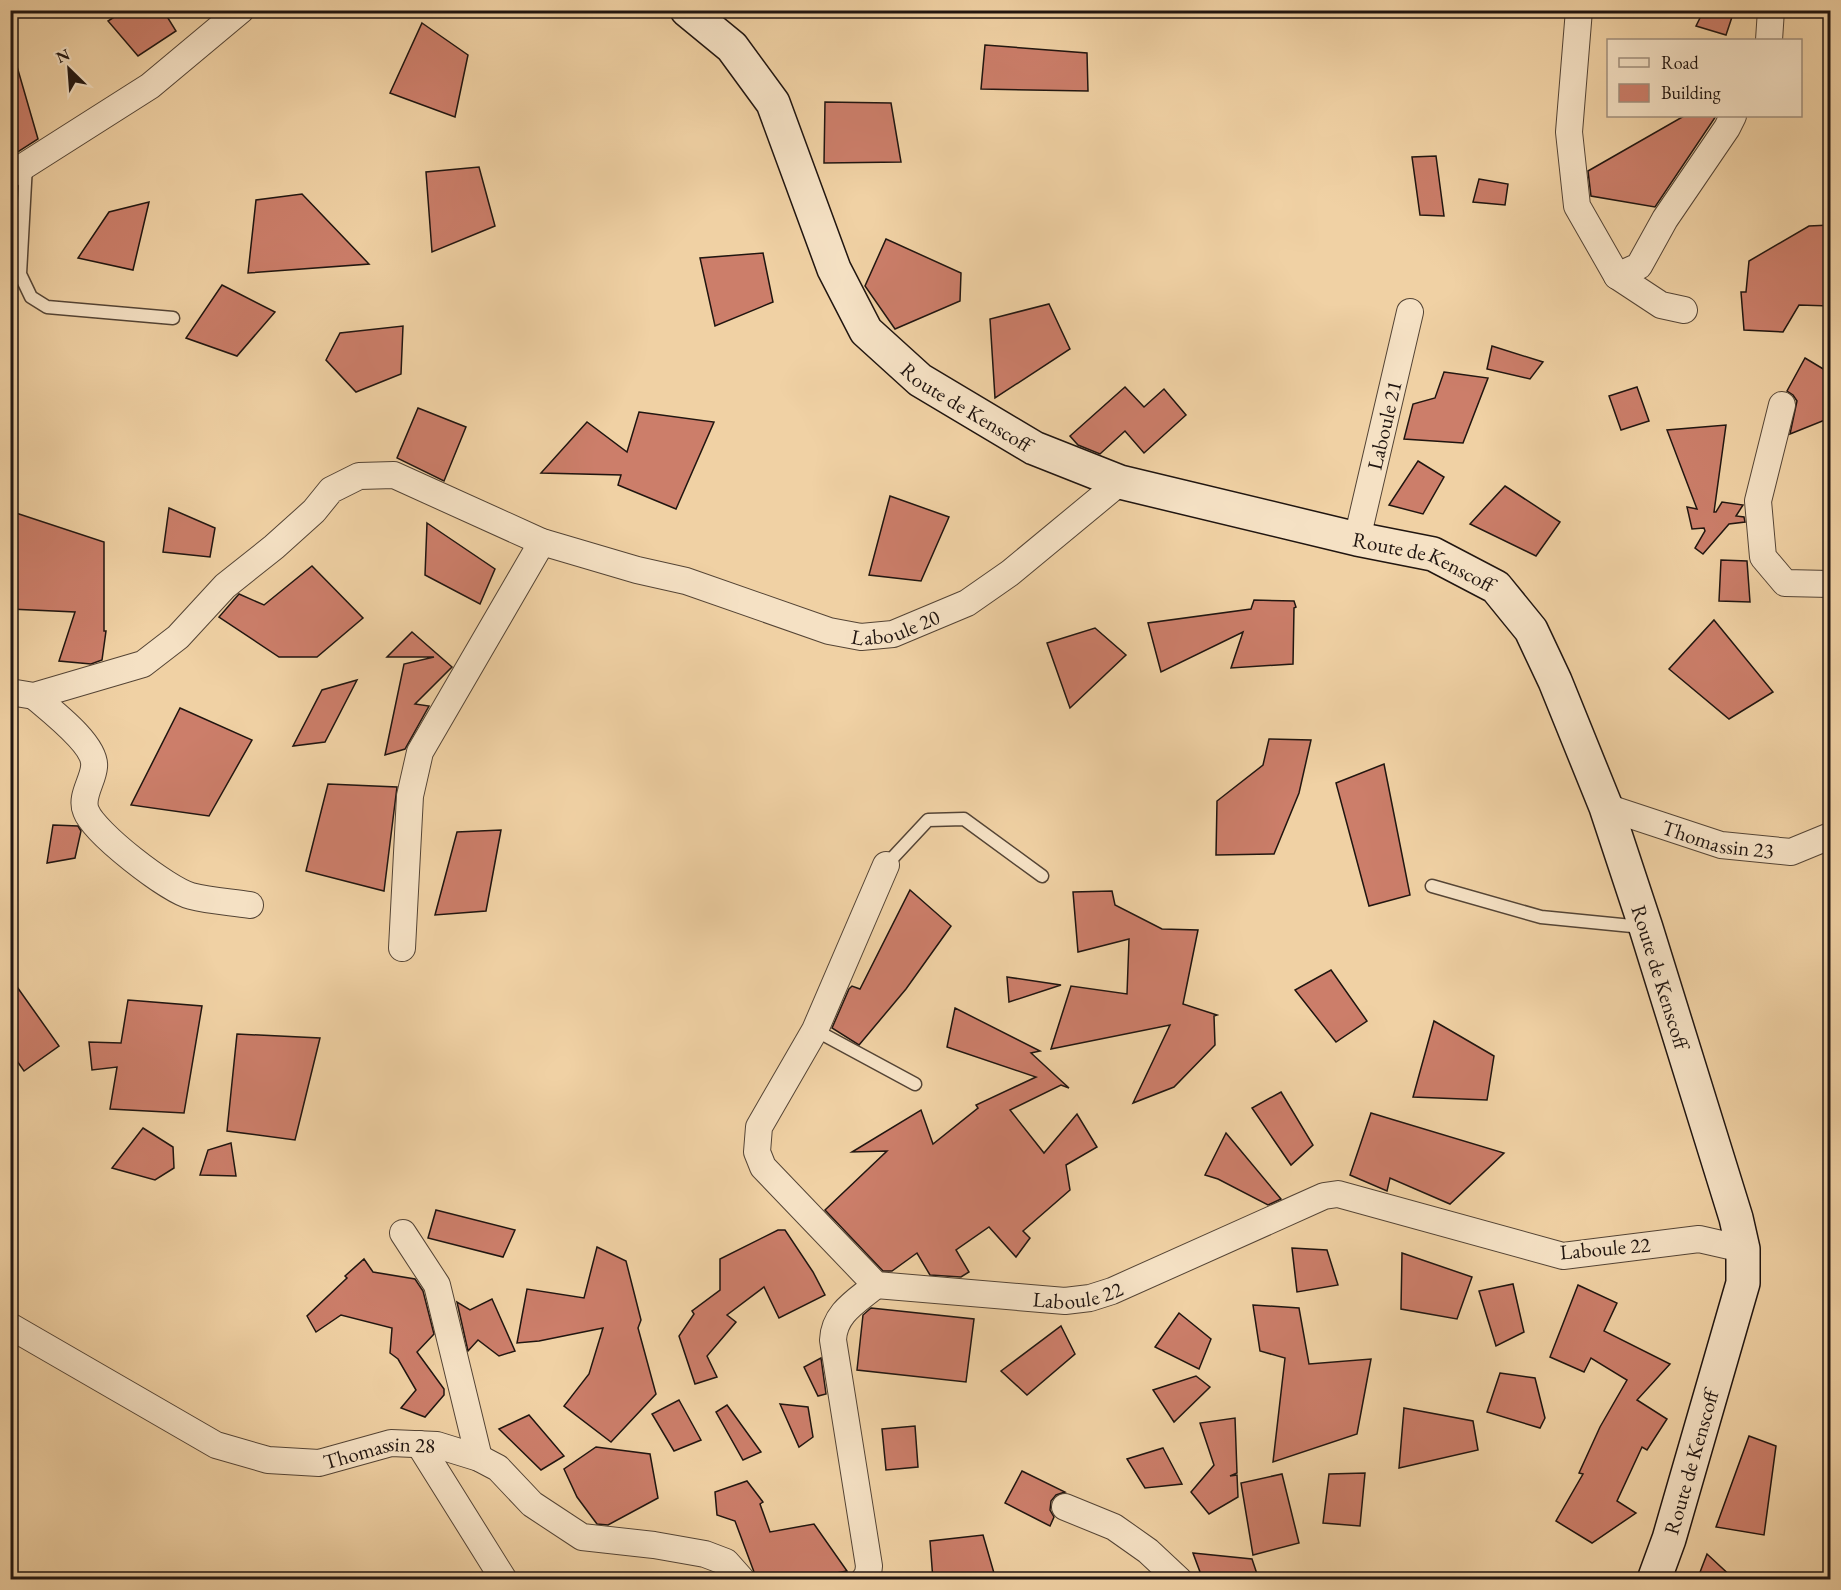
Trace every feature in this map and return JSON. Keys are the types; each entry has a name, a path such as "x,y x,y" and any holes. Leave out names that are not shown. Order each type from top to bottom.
{"main road":[{"name":"Route de Kenscoff","path":"687,10 732,47 773,103 834,269 866,331 920,380 1034,448 1120,482 1357,539 1432,554 1496,586 1531,630 1555,681 1606,807 1736,1218 1743,1250 1743,1283 1669,1539 1654,1580"}],"street":[{"path":"18,170 150,86 241,10"},
{"path":"1579,10 1569,132 1577,206 1617,276 1661,306 1684,310"},
{"path":"1769,39 1772,10"},
{"path":"1617,276 1640,266 1665,219 1732,117"},
{"name":"Laboule 21","path":"1357,539 1410,312"},
{"path":"1782,405 1758,501 1763,557 1785,583 1830,584"},
{"name":"Laboule 20","path":"22,694 143,664 178,637 225,586 314,511 331,490 359,476 394,476 542,542 637,570 686,581 829,631 861,637 893,634 967,603 1010,573 1120,482"},
{"path":"402,948 410,796 420,752 542,542"},
{"path":"22,694 83,741 93,756 95,766 84,804 95,827 161,882 189,896 250,905"},
{"name":"Thomassin 23","path":"1606,807 1720,845 1791,852 1830,836"},
{"path":"864,1580 869,1566 833,1340 838,1318 876,1285 763,1167 758,1152 759,1127 815,1030 886,865"},
{"name":"Laboule 22","path":"876,1285 1065,1301 1090,1298 1112,1291 1324,1196 1338,1194 1563,1256 1699,1239 1743,1250"},
{"path":"402,1233 437,1285 479,1458"},
{"name":"Thomassin 28","path":"10,1326 216,1445 268,1460 319,1463 391,1443 436,1445 479,1458 498,1468 532,1504 582,1537 654,1545 705,1554 726,1562 742,1580"},
{"path":"419,1444 504,1580"},
{"path":"1065,1507 1114,1527 1148,1551 1179,1580"}],"lane":[{"path":"18,170 21,274 31,297 47,307 173,318"},
{"path":"886,865 928,820 964,819 1042,876"},
{"path":"1432,885 1541,917 1646,928"},
{"path":"815,1030 915,1084"}],"building":[{"path":"125,10 163,10 176,31 138,56 108,21"},
{"path":"1704,10 1724,10 1732,17 1726,35 1696,26"},
{"path":"422,23 468,55 455,117 390,93"},
{"path":"985,45 1087,53 1088,91 981,89"},
{"path":"16,63 38,139 10,157 10,64"},
{"path":"825,102 891,103 901,162 824,163"},
{"path":"1682,117 1715,117 1655,207 1591,196 1588,171"},
{"path":"1436,156 1444,216 1420,215 1412,157"},
{"path":"479,167 495,226 432,252 426,172"},
{"path":"1479,179 1508,184 1505,205 1473,202"},
{"path":"302,194 369,264 248,273 256,200"},
{"path":"149,202 133,270 78,258 109,212"},
{"path":"1830,225 1830,306 1799,305 1783,332 1744,330 1741,292 1746,292 1749,261 1809,226"},
{"path":"886,239 961,273 960,301 895,329 865,286"},
{"path":"763,253 773,302 715,326 700,258"},
{"path":"222,285 275,312 237,356 186,338"},
{"path":"1049,304 1070,349 995,398 990,319"},
{"path":"403,326 401,374 356,392 326,360 340,333"},
{"path":"1492,346 1543,362 1530,379 1487,369"},
{"path":"1805,358 1830,373 1830,418 1790,434 1797,401 1787,391"},
{"path":"1444,372 1488,378 1463,443 1404,439 1413,404 1435,398"},
{"path":"1125,387 1144,407 1164,389 1186,415 1144,453 1125,431 1100,454 1078,445 1070,436"},
{"path":"1637,387 1649,421 1621,430 1609,396"},
{"path":"418,408 466,427 444,481 397,458"},
{"path":"639,412 714,422 676,509 618,485 621,475 541,473 587,422 627,452"},
{"path":"1726,425 1714,512 1722,502 1743,505 1736,516 1744,517 1745,522 1729,524 1703,554 1695,548 1705,531 1704,528 1692,529 1687,507 1697,509 1667,430"},
{"path":"1418,461 1444,477 1423,514 1389,505"},
{"path":"1505,486 1560,522 1536,556 1470,524"},
{"path":"890,496 949,517 921,581 869,575"},
{"path":"169,508 215,528 210,557 163,552"},
{"path":"16,513 104,542 104,631 106,631 102,660 91,664 59,661 75,612 10,609 10,535"},
{"path":"427,523 495,569 480,604 425,575"},
{"path":"1721,560 1747,561 1750,602 1719,601"},
{"path":"312,566 363,618 317,657 279,657 219,617 239,594 264,605"},
{"path":"1254,600 1294,601 1296,607 1294,608 1293,664 1231,668 1243,632 1161,672 1148,623 1251,609"},
{"path":"1714,620 1773,692 1729,719 1669,669"},
{"path":"1095,628 1126,655 1070,708 1047,643"},
{"path":"412,632 452,667 415,704 429,706 405,749 385,755 404,664 434,657 387,657"},
{"path":"357,680 325,742 293,746 322,690"},
{"path":"180,708 252,740 209,816 131,805"},
{"path":"1269,739 1311,740 1299,793 1274,854 1216,855 1217,801 1263,765"},
{"path":"1384,764 1410,895 1369,906 1336,783"},
{"path":"328,784 397,787 384,891 306,871"},
{"path":"53,825 78,826 81,831 75,858 47,863"},
{"path":"501,830 486,911 435,915 457,832"},
{"path":"910,890 951,926 906,989 859,1045 832,1028 849,989 852,986 860,989"},
{"path":"1112,891 1115,905 1162,929 1198,930 1183,1004 1217,1015 1214,1016 1215,1045 1174,1087 1133,1103 1170,1025 1051,1049 1071,986 1127,994 1129,939 1078,952 1073,892"},
{"path":"1331,970 1367,1021 1336,1042 1295,990"},
{"path":"10,977 59,1046 24,1071 10,1051"},
{"path":"1007,977 1061,985 1009,1002"},
{"path":"128,1000 202,1006 184,1113 110,1109 117,1067 92,1070 89,1042 121,1043"},
{"path":"955,1008 1040,1051 1031,1053 1069,1088 1061,1085 1010,1110 1044,1153 1077,1114 1097,1147 1066,1165 1070,1190 1023,1231 1030,1238 1016,1257 989,1227 956,1250 969,1272 961,1277 930,1275 917,1253 892,1271 883,1271 825,1210 887,1151 852,1152 921,1110 933,1144 978,1108 976,1105 1036,1077 947,1047"},
{"path":"1434,1021 1494,1056 1487,1100 1413,1097"},
{"path":"237,1034 320,1038 295,1140 227,1131"},
{"path":"1281,1092 1313,1145 1291,1165 1252,1108"},
{"path":"1371,1113 1504,1153 1450,1204 1390,1178 1387,1191 1350,1175"},
{"path":"143,1128 173,1147 174,1168 155,1180 112,1168"},
{"path":"1226,1133 1281,1199 1268,1205 1218,1179 1205,1175"},
{"path":"231,1143 236,1176 200,1175 208,1150"},
{"path":"436,1210 515,1230 503,1257 428,1238"},
{"path":"778,1230 785,1230 813,1272 825,1295 779,1318 764,1287 727,1315 736,1322 707,1356 717,1377 695,1384 679,1336 694,1314 692,1311 720,1290 720,1259"},
{"path":"597,1247 626,1261 641,1320 638,1328 656,1394 611,1442 564,1406 589,1374 603,1328 539,1341 517,1343 527,1289 584,1298"},
{"path":"1292,1248 1327,1250 1338,1285 1297,1292"},
{"path":"1402,1253 1472,1277 1457,1319 1401,1309"},
{"path":"364,1259 373,1272 415,1279 423,1291 434,1334 417,1352 444,1389 444,1395 425,1417 401,1408 416,1390 398,1359 390,1353 392,1328 341,1315 316,1332 307,1316"},
{"path":"1513,1284 1524,1332 1496,1346 1479,1291"},
{"path":"1578,1285 1617,1303 1604,1331 1670,1364 1637,1400 1667,1419 1647,1450 1642,1447 1617,1501 1636,1513 1592,1543 1556,1521 1583,1474 1579,1473 1600,1427 1627,1380 1591,1358 1584,1372 1550,1357"},
{"path":"492,1299 515,1351 499,1356 478,1340 468,1351 457,1302 470,1310"},
{"path":"1253,1305 1299,1308 1309,1364 1371,1359 1357,1434 1273,1462 1285,1358 1260,1351"},
{"path":"871,1308 974,1319 966,1382 857,1370 863,1315"},
{"path":"1179,1313 1211,1339 1199,1369 1155,1347"},
{"path":"1061,1326 1075,1354 1027,1395 1001,1371"},
{"path":"821,1358 826,1394 818,1396 804,1367"},
{"path":"1500,1373 1535,1378 1545,1418 1540,1428 1487,1412"},
{"path":"1196,1376 1210,1387 1174,1422 1153,1390"},
{"path":"679,1400 701,1440 674,1451 652,1414"},
{"path":"780,1404 808,1407 813,1437 799,1447"},
{"path":"727,1405 761,1452 743,1460 716,1412"},
{"path":"1404,1408 1473,1421 1478,1450 1399,1468"},
{"path":"529,1415 564,1456 541,1470 499,1429"},
{"path":"1235,1418 1237,1473 1230,1476 1237,1475 1238,1497 1209,1514 1191,1492 1214,1465 1200,1423"},
{"path":"915,1426 918,1467 886,1470 882,1429"},
{"path":"1749,1436 1776,1446 1764,1535 1716,1527"},
{"path":"596,1447 650,1454 658,1498 608,1525 597,1524 577,1497 564,1469"},
{"path":"1163,1448 1182,1484 1145,1488 1127,1459"},
{"path":"1022,1471 1065,1492 1056,1495 1051,1501 1050,1510 1054,1517 1050,1526 1005,1503"},
{"path":"1365,1473 1360,1526 1323,1523 1329,1474"},
{"path":"1282,1474 1299,1543 1253,1555 1241,1483"},
{"path":"747,1481 763,1502 760,1504 770,1532 814,1524 847,1571 799,1580 757,1580 735,1521 717,1515 715,1492"},
{"path":"983,1535 996,1580 933,1580 930,1541"},
{"path":"1193,1553 1252,1559 1259,1580 1203,1580"},
{"path":"1707,1554 1735,1580 1697,1580"}]}
